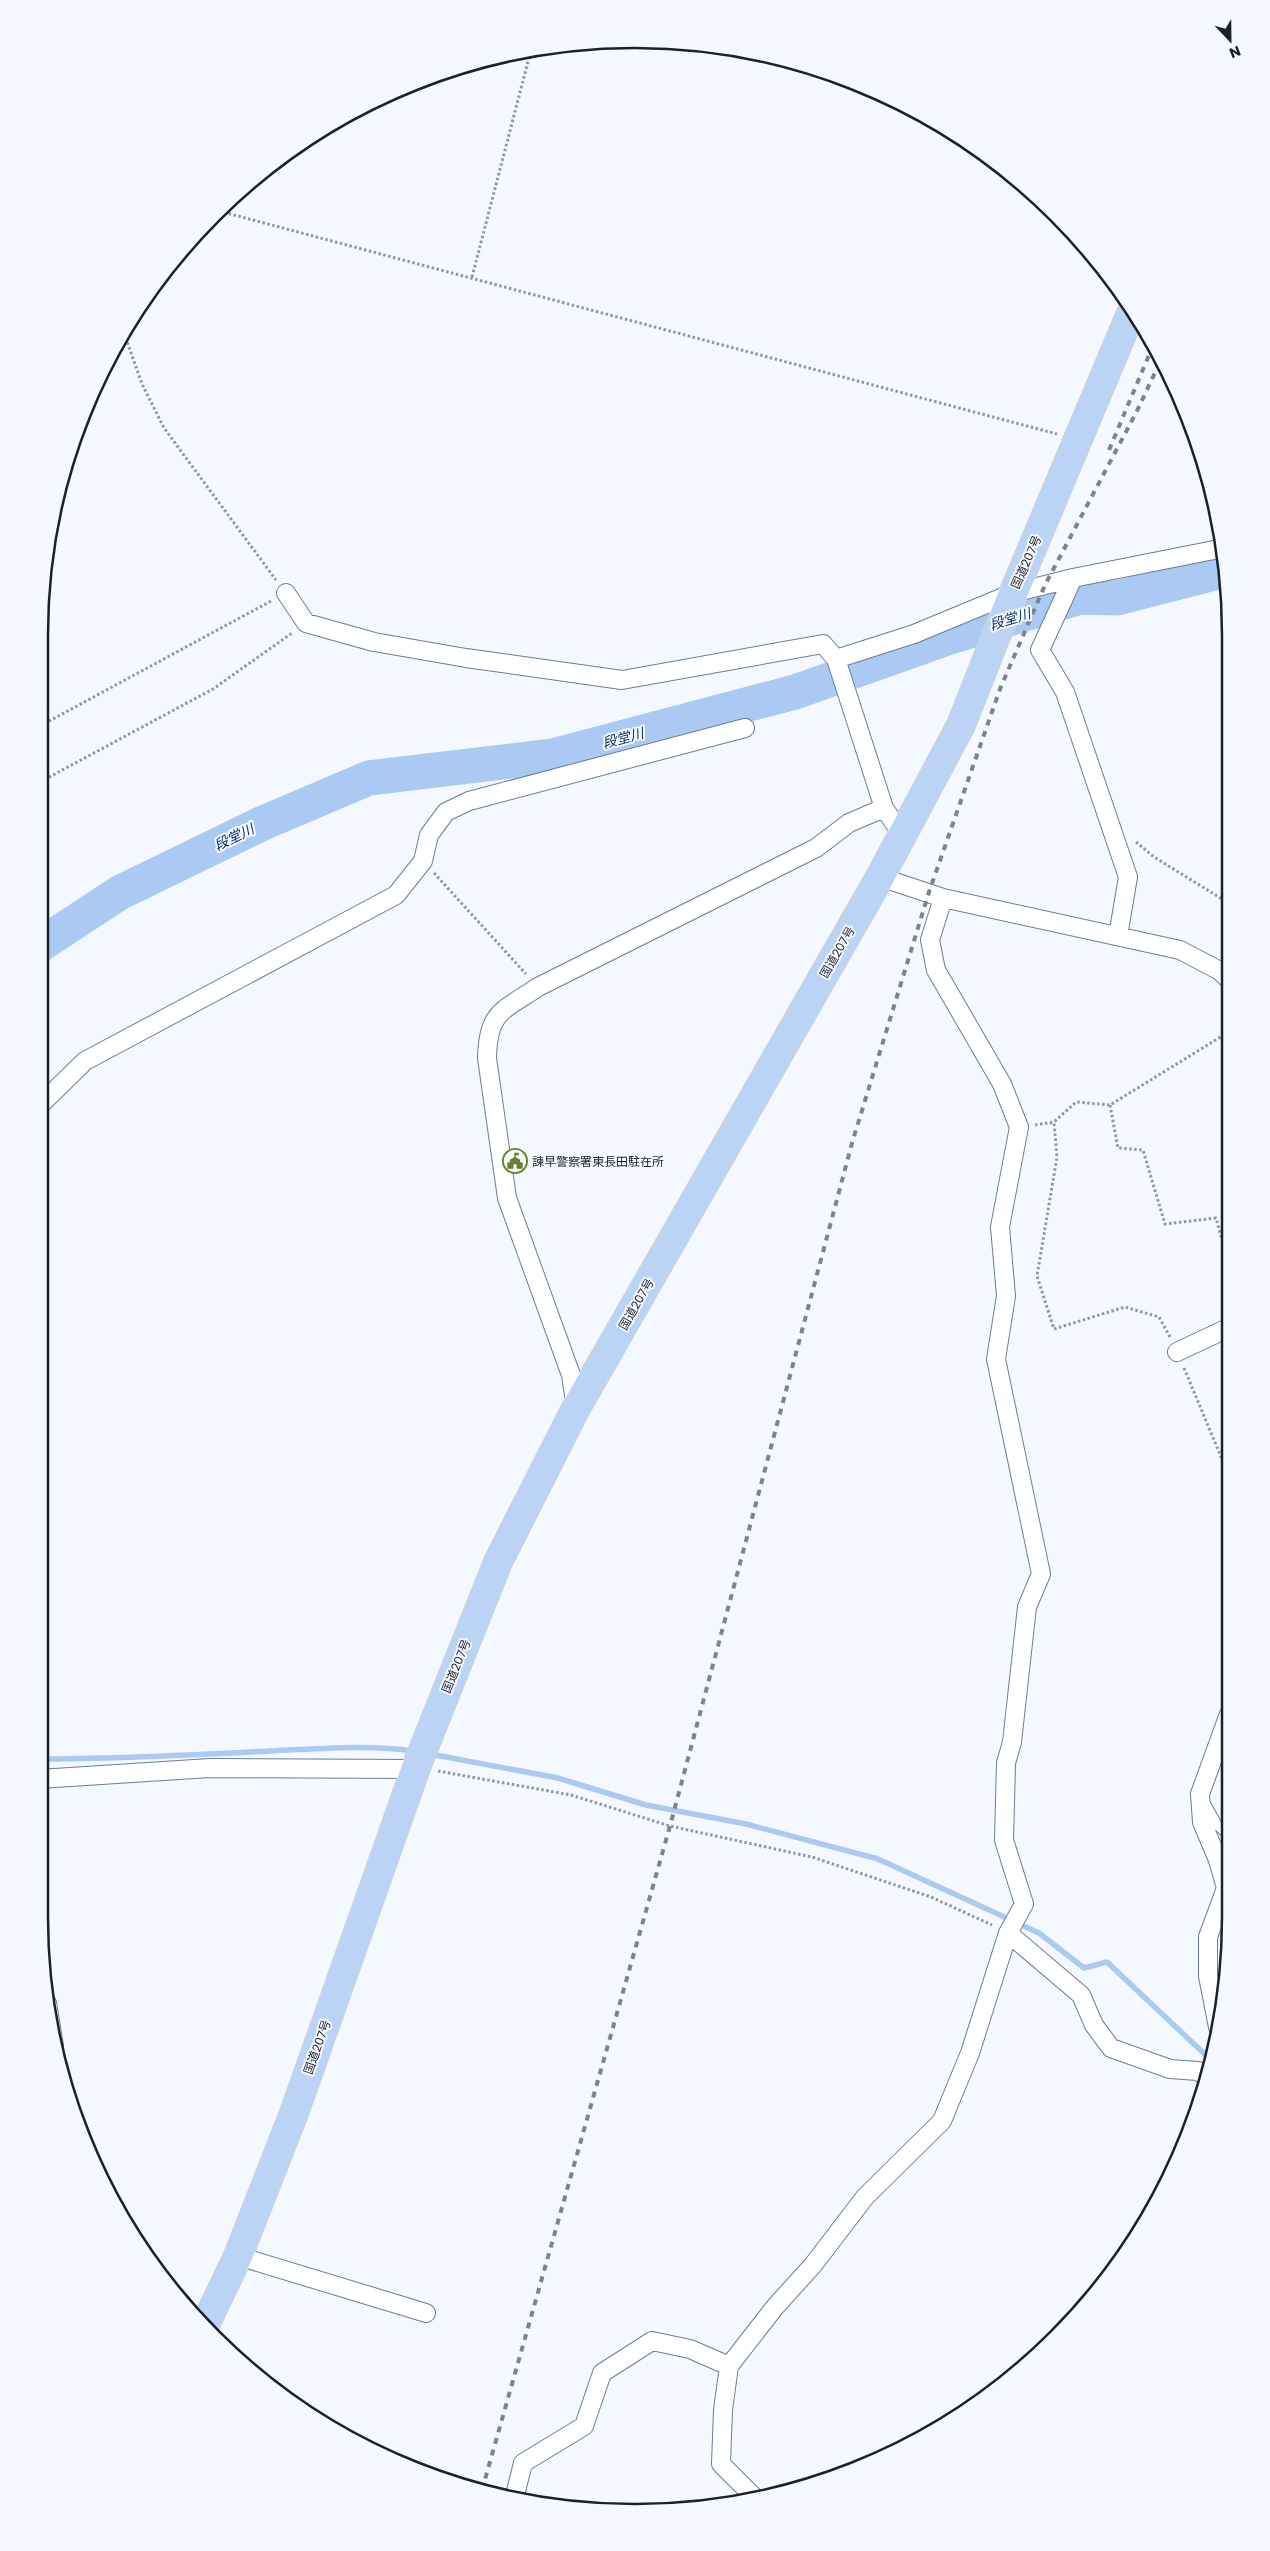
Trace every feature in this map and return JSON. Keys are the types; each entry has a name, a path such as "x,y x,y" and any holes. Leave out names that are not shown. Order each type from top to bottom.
{"highway":[{"name":"国道207号","path":"208,2319 238,2256 297,2104 420,1758 498,1562 576,1408 880,877 961,725 1011,597 1080,440 1130,319"}],"street":[{"path":"836,659 914,634 1011,597 1073,579 1216,550"},
{"path":"1073,579 1040,650 1065,692 1128,877 1118,936"},
{"path":"286,593 306,623 374,642 466,658 622,680 823,644 836,659 847,688 884,808 903,836"},
{"path":"48,1097 85,1061 396,895 423,861 429,835 446,812 469,801 745,728"},
{"path":"576,1408 571,1376 507,1198 487,1058 487,1037 496,1016 538,987 816,848 849,823 884,808"},
{"path":"880,877 943,898 1180,950 1222,973"},
{"path":"750,2492 721,2464 723,2410 729,2366 775,2307 813,2265 865,2197 942,2121 970,2053 1008,1932 1024,1904 1004,1840 1006,1763 1012,1742 1027,1607 1041,1574 996,1359 1006,1296 1000,1227 1019,1127 1002,1084 936,970 930,940 943,898"},
{"path":"1177,1352 1222,1331"},
{"path":"1222,1733 1200,1794 1202,1822 1222,1874"},
{"path":"48,1778 210,1768 420,1758"},
{"path":"1214,2009 1208,1976 1208,1937 1222,1899"},
{"path":"1008,1932 1081,1995 1094,2025 1111,2048 1170,2069 1201,2073"},
{"path":"238,2256 426,2313"},
{"path":"516,2491 523,2464 584,2426 602,2373 624,2357 652,2341 690,2349 729,2366"}],"lane":[{"path":"1200,1794 1218,1826 1222,1829"}],"path":[{"path":"472,278 529,58"},
{"path":"226,214 1080,440"},
{"path":"48,722 286,593 164,428 142,384 127,340"},
{"path":"48,778 213,688 306,623"},
{"path":"1110,822 1154,857 1222,899"},
{"path":"423,861 538,987"},
{"path":"1222,1037 1110,1105 1076,1102 1054,1122 1057,1157 1037,1276 1054,1329 1125,1307 1159,1317 1177,1352 1222,1459"},
{"path":"1110,1105 1118,1148 1143,1150 1165,1224 1216,1218 1222,1240"},
{"path":"420,1758 446,1772 571,1795 670,1826 812,1856 931,1898 1008,1932"}],"waterway":[{"name":"段堂川","path":"48,940 119,893 263,823 369,778 553,756 795,692 950,637 1080,597 1117,598 1218,572"},
{"path":"48,1759 342,1748 414,1751"},
{"path":"430,1754 558,1778 646,1805 746,1824 878,1859 1039,1933 1084,1968 1107,1962 1205,2055"}],"railway":[{"path":"1109,450 1150,353"},
{"path":"484,2483 670,1826 852,1143 929,892 1000,689 1045,585 1137,411 1158,367"}],"place":[{"name":"諫早警察署東長田駐在所","path":"515,1161"}]}
